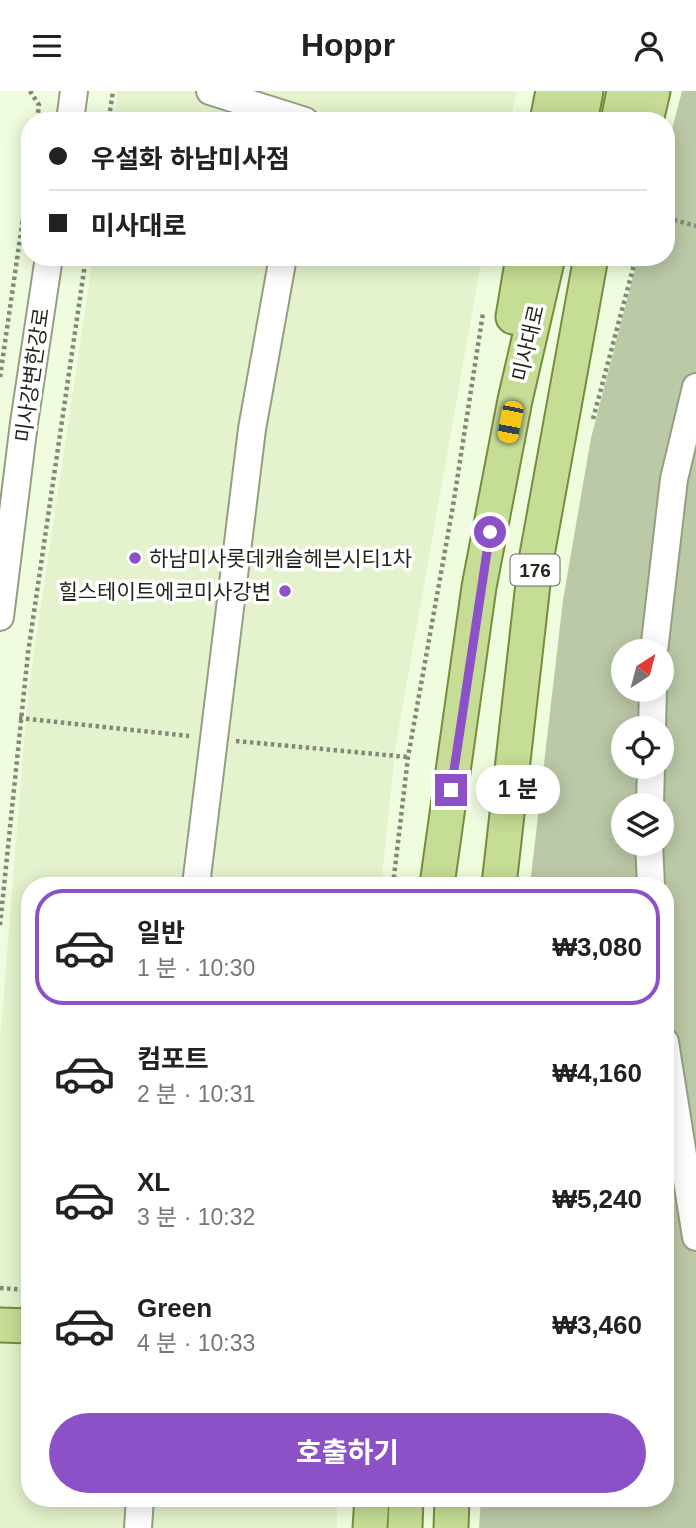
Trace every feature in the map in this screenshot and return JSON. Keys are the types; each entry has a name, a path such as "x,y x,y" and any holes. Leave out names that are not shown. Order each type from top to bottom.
{"main road":[{"path":"549,112 553,91"},
{"path":"582,112 586,91"},
{"path":"620,112 624,91"},
{"path":"648,112 653,91"},
{"path":"514,400 512,324 522,266"},
{"name":"미사대로","path":"438,877 480,587 514,400 546,266"},
{"name":"176","path":"500,877 535,566 576,419 590,266"},
{"path":"576,419 607,266"},
{"path":"0,1325 21,1326"},
{"path":"370,1528 371,1507"},
{"path":"405,1507 405,1528"},
{"path":"450,1528 451,1507"}],"street":[{"path":"71,112 74,91"},
{"path":"210,91 276,112"},
{"name":"미사강변한강로","path":"0,617 48,266"},
{"path":"197,877 252,429 281,266"},
{"path":"655,639 674,479 696,387"},
{"path":"650,856 651,877"},
{"path":"674,1099 696,1237"},
{"path":"138,1528 139,1507"}],"path":[{"path":"30,91 39,105 38,112"},
{"path":"110,112 113,91"},
{"path":"675,220 696,226"},
{"path":"0,377 21,231"},
{"path":"0,925 26,666 58,431 85,266"},
{"path":"576,419 633,266"},
{"path":"394,877 408,757 453,506 484,306"},
{"path":"0,1288 21,1289"}],"shaded area":[{"path":"118,91 517,91 512,112 114,112"},
{"path":"682,91 696,91 696,1528 479,1528 480,1507 674,1507 674,877 531,877 563,600 591,438 636,266 675,266 675,118"},
{"path":"92,266 480,266 396,744 382,877 21,877 21,1507 337,1507 337,1528 0,1528 0,1041 28,692"}],"place":[{"name":"하남미사롯데캐슬헤븐시티1차","path":"135,558"},
{"name":"힐스테이트에코미사강변","path":"285,591"}],"route":[{"path":"451,790 490,532"}]}
